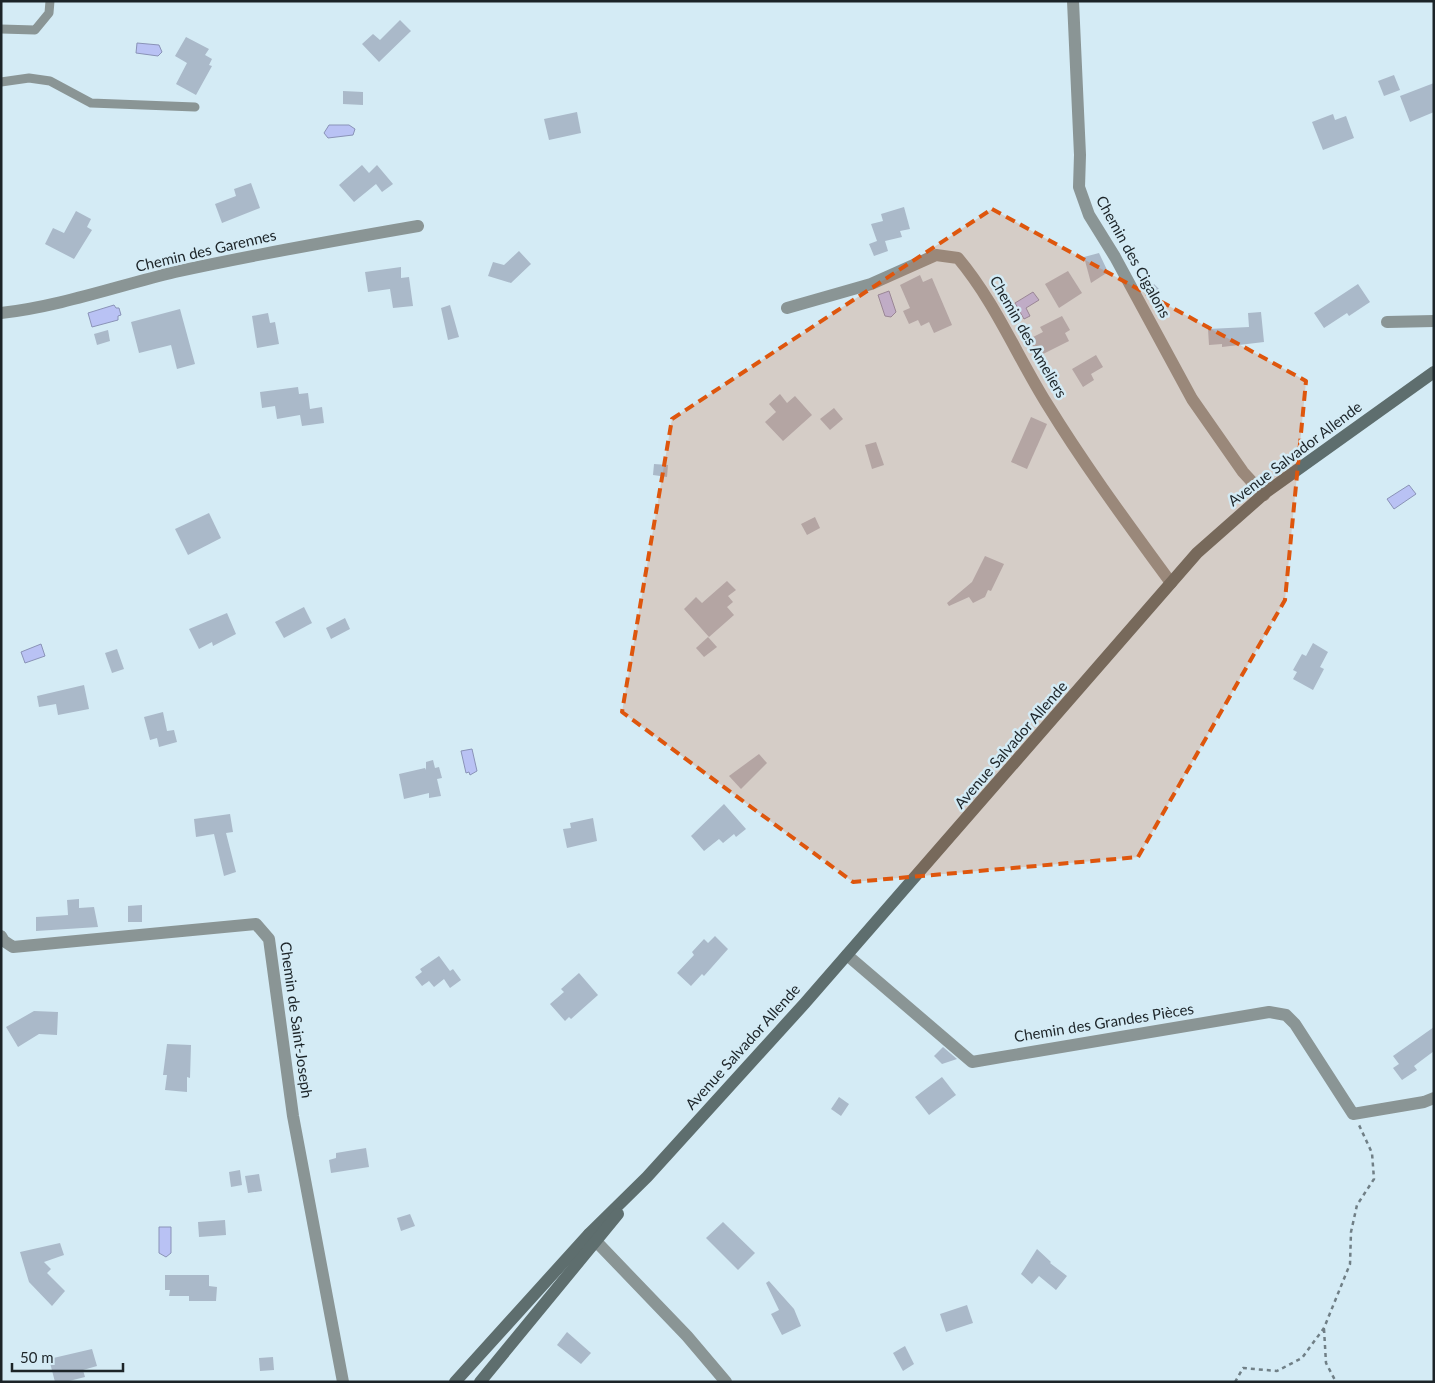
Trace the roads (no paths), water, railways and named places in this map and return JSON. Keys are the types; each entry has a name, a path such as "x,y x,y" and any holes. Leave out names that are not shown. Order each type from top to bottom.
{"main road":[{"name":"Avenue Salvador Allende","path":"455,1382 593,1238 847,955 1197,554 1264,495 1434,372"},
{"name":"Avenue Salvador Allende","path":"480,1382 593,1238"}],"street":[{"name":"Chemin des Cigalons","path":"1074,1 1080,155 1079,187 1089,215 1115,256 1192,399 1243,472 1264,495"},
{"name":"Chemin des Garennes","path":"1,313 73,300 173,273 418,226"},
{"name":"Chemin des Ameliers","path":"787,308 872,284 936,255 958,258 976,280 1047,404 1112,502 1171,583"},
{"path":"1387,322 1434,321"},
{"name":"Chemin de Saint-Joseph","path":"2,941 12,947 256,924 269,939 293,1116 343,1382"},
{"name":"Chemin des Grandes Pièces","path":"847,955 972,1062 1269,1012 1286,1015 1296,1024 1353,1114 1424,1102 1434,1098"},
{"path":"593,1238 687,1336 726,1382"}],"lane":[{"path":"1,29 36,30 49,14 50,1"},
{"path":"1,82 30,78 50,81 91,103 195,107"}],"water":[{"path":"137,43 159,45 162,52 158,56 136,53"},
{"path":"329,125 349,125 355,129 353,135 328,138 324,133"},
{"path":"889,291 896,312 891,317 885,316 878,295"},
{"path":"1033,292 1039,300 1026,308 1030,316 1024,319 1015,303"},
{"path":"114,305 116,308 119,308 121,315 118,316 118,320 92,327 88,313"},
{"path":"1409,485 1416,494 1394,509 1387,499"},
{"path":"41,644 45,656 25,663 21,652"},
{"path":"472,749 477,771 470,775 469,772 466,773 461,751"},
{"path":"159,1227 171,1227 171,1253 166,1257 159,1253"}]}
